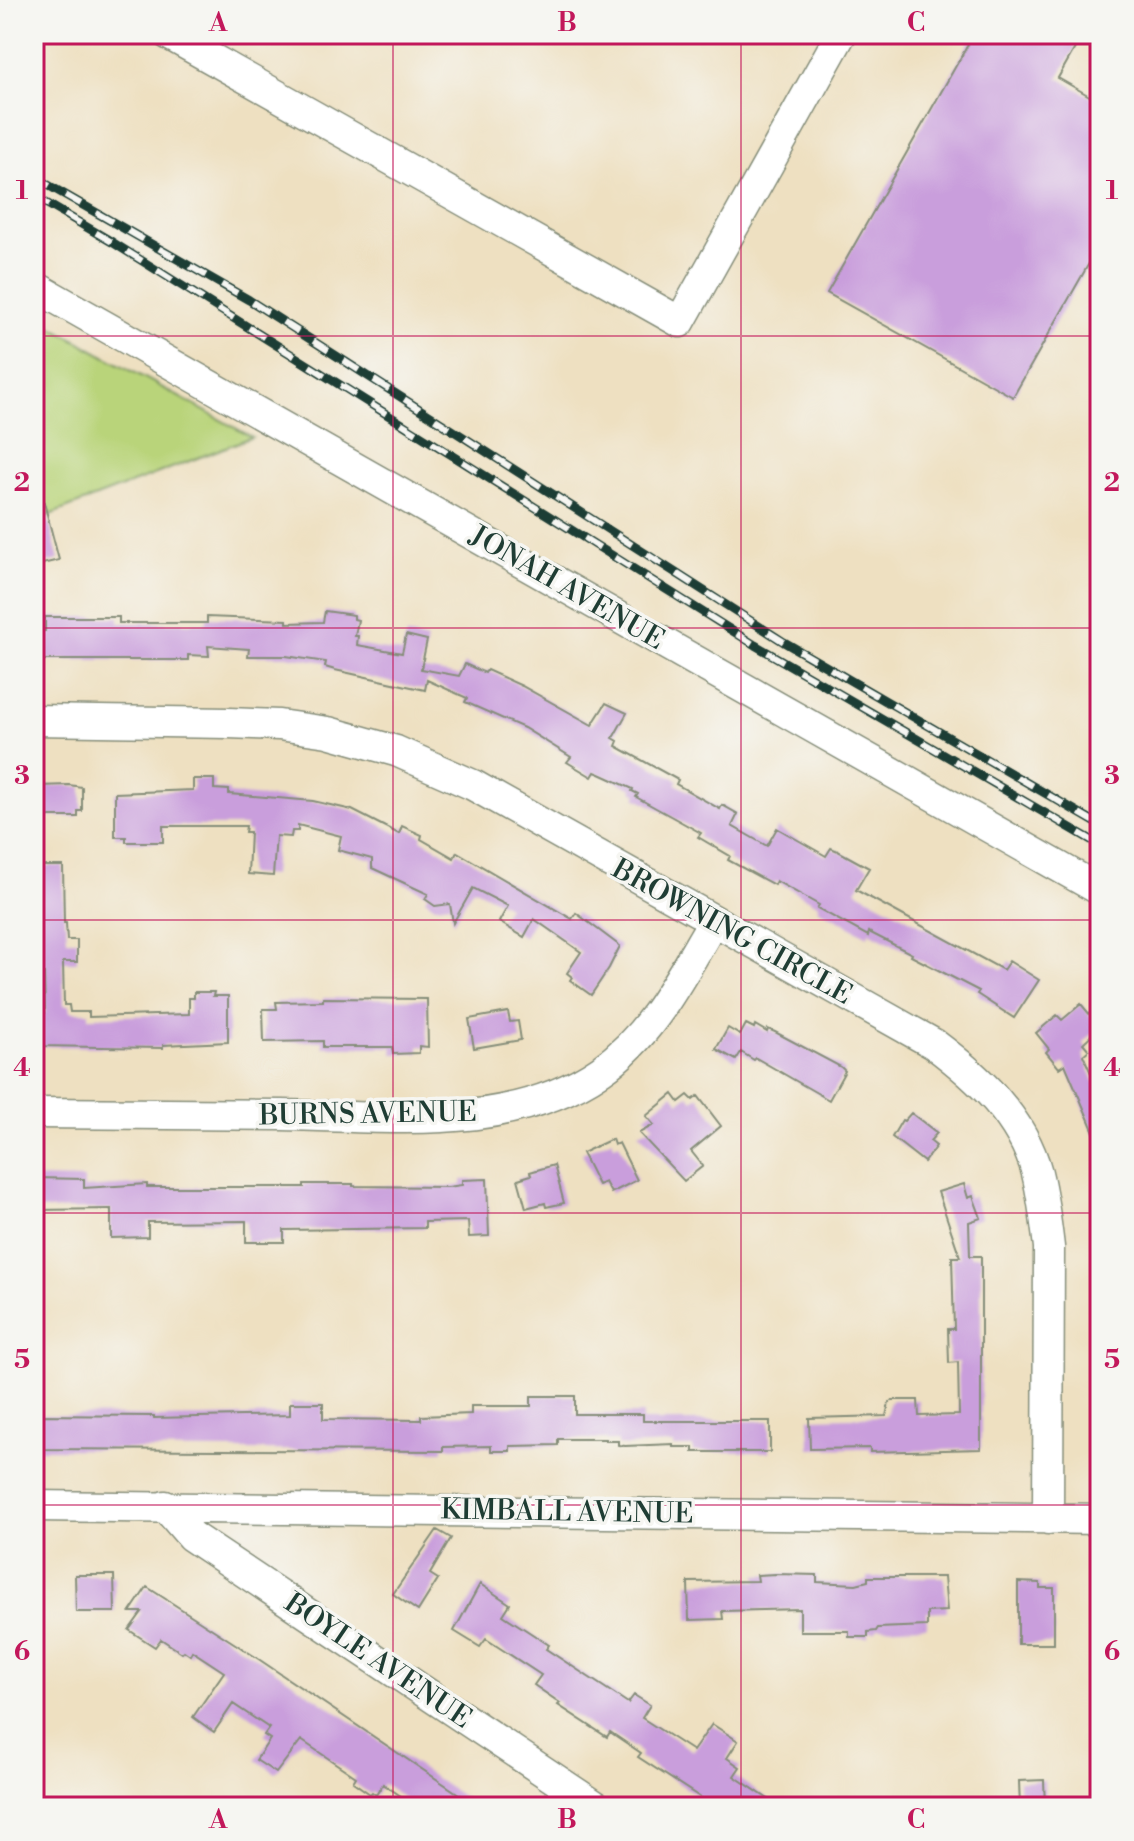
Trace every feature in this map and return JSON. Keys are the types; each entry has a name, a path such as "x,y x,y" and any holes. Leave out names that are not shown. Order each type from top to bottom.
{"street":[{"path":"168,34 680,322 841,34"},
{"name":"JONAH AVENUE","path":"34,286 1100,890"},
{"name":"BROWNING CIRCLE","path":"34,720 279,725 357,739 396,751 473,785 934,1044 982,1082 1020,1135 1036,1170 1049,1247 1048,1519"},
{"name":"BURNS AVENUE","path":"34,1113 460,1117 534,1102 565,1090 601,1070 635,1041 660,1011 713,922"},
{"name":"KIMBALL AVENUE","path":"34,1506 1100,1519"},
{"name":"BOYLE AVENUE","path":"165,1506 191,1536 597,1807"}],"green space":[{"path":"34,317 252,437 34,521"}],"building":[{"path":"974,34 1083,34 1058,78 1100,102 1100,244 1013,397 827,293"},
{"path":"34,491 41,491 59,560 34,566"},
{"path":"325,611 354,615 354,619 358,620 357,645 402,653 406,635 427,640 421,669 459,676 465,664 485,673 487,670 592,725 606,703 627,713 613,738 618,741 616,746 678,780 676,784 720,809 722,805 738,814 732,826 767,846 777,828 826,856 831,848 838,851 869,868 856,890 1003,970 1009,961 1039,980 1014,1018 977,994 979,991 869,932 868,936 776,881 774,885 728,860 730,856 698,837 701,833 636,797 638,794 633,789 595,772 592,777 567,762 571,757 524,728 465,702 467,698 427,680 425,690 335,670 325,667 326,662 286,656 248,656 249,649 208,646 209,656 188,655 188,660 40,660 40,631 45,631 45,617 119,617 119,623 207,623 207,617 287,620 287,623 323,622"},
{"path":"193,779 214,779 214,789 229,790 229,794 313,801 352,810 399,834 402,826 422,835 421,839 454,858 457,852 572,919 576,913 620,946 591,995 570,980 572,977 567,973 581,952 534,919 524,937 499,922 508,906 473,888 453,923 450,904 435,906 425,899 428,894 372,868 372,859 338,850 341,836 298,825 298,831 292,831 291,837 276,836 273,876 248,874 250,832 245,832 246,826 163,826 163,842 126,842 126,837 115,837 115,793 193,790"},
{"path":"38,786 82,787 82,811 78,811 78,817 38,817"},
{"path":"34,866 63,866 67,940 77,940 77,962 63,962 64,1005 69,1005 70,1012 89,1012 89,1017 189,1014 189,998 194,998 194,992 214,992 213,996 228,996 228,1042 163,1045 163,1048 39,1046 39,1013 45,1013 44,973 34,973"},
{"path":"323,998 427,999 428,1047 419,1046 419,1053 393,1054 392,1047 323,1047 323,1041 264,1042 263,1009 277,1009 276,1002 323,1001"},
{"path":"1081,1004 1100,1027 1083,1043 1089,1050 1083,1055 1100,1094 1100,1146 1065,1064 1059,1068 1036,1033 1057,1015 1062,1020"},
{"path":"508,1012 510,1022 518,1021 521,1040 474,1048 469,1019"},
{"path":"746,1024 775,1032 841,1067 845,1071 829,1100 756,1058 754,1060 741,1052 736,1060 716,1049 728,1028 740,1035"},
{"path":"673,1094 679,1102 688,1095 693,1100 698,1096 721,1126 691,1151 703,1166 684,1181 639,1133 654,1125 646,1116"},
{"path":"911,1113 937,1133 930,1141 936,1146 924,1162 892,1137 902,1120"},
{"path":"612,1139 614,1145 619,1143 637,1180 611,1193 605,1182 598,1185 582,1153"},
{"path":"554,1165 564,1203 546,1207 545,1203 526,1208 518,1179"},
{"path":"36,1178 84,1179 84,1188 147,1184 147,1187 353,1184 448,1187 462,1185 462,1180 487,1179 489,1236 469,1237 468,1221 425,1222 425,1228 284,1230 284,1242 246,1242 246,1221 148,1222 148,1237 111,1238 111,1209 36,1210"},
{"path":"964,1184 968,1198 973,1196 981,1218 969,1222 970,1256 981,1256 981,1449 870,1452 870,1448 810,1449 809,1418 886,1416 892,1400 918,1400 919,1416 959,1415 958,1362 949,1363 948,1329 954,1329 952,1257 960,1257 938,1192"},
{"path":"531,1396 575,1396 575,1414 643,1414 643,1421 770,1421 770,1452 693,1452 693,1447 673,1447 673,1444 625,1446 606,1439 558,1439 558,1445 510,1446 510,1451 491,1451 491,1446 443,1447 443,1451 34,1449 34,1415 154,1418 290,1415 290,1403 323,1403 323,1419 421,1420 421,1416 471,1414 471,1406 531,1406"},
{"path":"437,1530 451,1538 430,1574 438,1579 418,1611 393,1594"},
{"path":"75,1575 114,1575 115,1612 76,1612"},
{"path":"757,1575 817,1575 817,1582 856,1584 868,1581 868,1577 944,1577 947,1611 927,1612 927,1626 878,1628 868,1632 868,1637 849,1637 849,1631 800,1631 800,1609 722,1611 723,1619 689,1620 688,1582 758,1581"},
{"path":"1018,1582 1040,1583 1040,1588 1054,1588 1054,1644 1018,1644"},
{"path":"480,1584 510,1604 503,1615 549,1645 546,1649 628,1703 634,1695 650,1705 642,1718 693,1751 712,1724 738,1741 727,1758 740,1767 734,1776 780,1807 715,1807 638,1757 641,1753 610,1732 607,1737 558,1705 560,1703 534,1685 541,1675 486,1639 480,1647 454,1631"},
{"path":"147,1587 478,1807 417,1807 383,1784 376,1795 370,1794 353,1782 356,1777 301,1740 276,1773 256,1760 270,1739 264,1735 269,1728 233,1704 214,1732 193,1717 224,1672 192,1651 190,1655 184,1651 182,1653 161,1639 155,1647 129,1630 142,1612 130,1612"},
{"path":"1044,1780 1045,1807 1020,1807 1019,1781"}],"railway":[{"path":"34,177 249,300 784,642 1100,825"},
{"path":"34,196 755,645 1100,845"}]}
